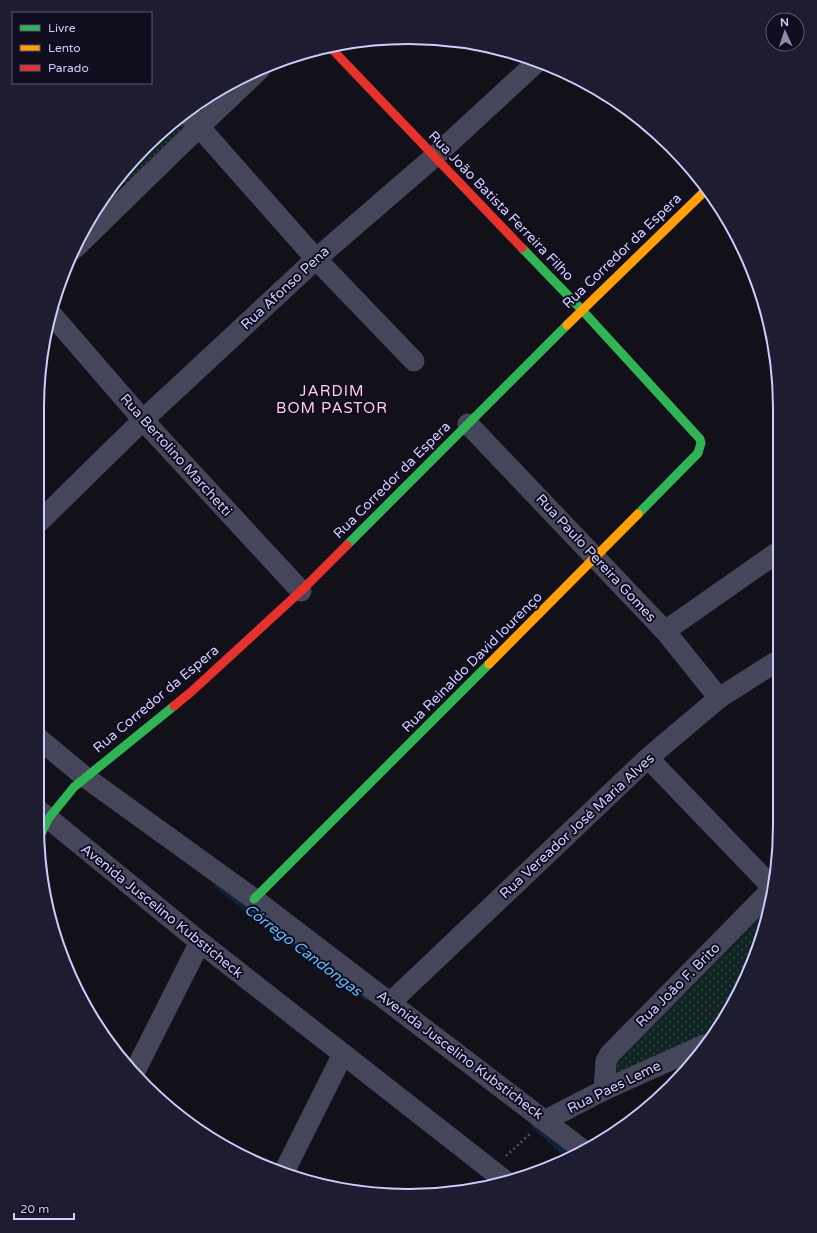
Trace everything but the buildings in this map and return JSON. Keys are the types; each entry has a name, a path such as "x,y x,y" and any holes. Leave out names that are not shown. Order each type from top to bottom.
{"street":[{"name":"Rua João Batista Ferreira Filho","path":"334,52 582,310 700,439"},
{"name":"Rua Afonso Pena","path":"44,517 143,420 316,259 434,157 533,66"},
{"path":"88,235 112,212 192,119 231,91"},
{"path":"192,119 316,259 414,361"},
{"name":"Rua Corredor da Espera","path":"44,823 48,811 80,782 191,692 301,591 582,310 703,193"},
{"path":"111,197 112,212"},
{"name":"Rua Bertolino Marchetti","path":"55,318 143,420 301,591"},
{"name":"Rua Paulo Pereira Gomes","path":"468,424 665,631 719,698"},
{"name":"Rua Reinaldo David lourenço","path":"254,899 698,453 701,443 700,439"},
{"path":"665,631 773,555"},
{"name":"Rua Vereador José Maria Alves","path":"391,1002 648,758 719,698 773,664"},
{"name":"Avenida Juscelino Kubsticheck","path":"44,744 80,782 254,899 391,1002 539,1127 577,1147"},
{"path":"648,758 768,884"},
{"name":"Avenida Juscelino Kubsticheck","path":"48,811 200,942 497,1175"},
{"name":"Rua João F. Brito","path":"604,1090 606,1061 610,1054 766,894"},
{"path":"137,1068 200,942"},
{"name":"Rua Paes Leme","path":"539,1127 604,1090 696,1049"},
{"path":"286,1168 343,1054"}],"path":[{"path":"497,1175 539,1127"}],"green space":[{"path":"186,120 189,124 129,190 123,182 134,168 168,134"},
{"path":"763,911 754,942 735,986 712,1027 701,1042 604,1087 608,1061"}],"waterway":[{"name":"Córrego Candongas","path":"218,886 366,997"},
{"name":"Córrego Candongas","path":"535,1126 565,1153"}],"traffic: fast":[{"path":"522,248 582,310 700,439 701,443 698,453 638,514"},
{"path":"347,545 567,325"},
{"path":"254,899 489,664"},
{"path":"44,827 48,819 74,787 174,706"}],"traffic: slow":[{"path":"567,325 703,193"},
{"path":"489,664 638,514"}],"traffic: jam":[{"path":"334,52 522,248"},
{"path":"174,706 301,591 347,545"}],"district":[{"name":"JARDIM BOM PASTOR","path":"332,400"}]}
